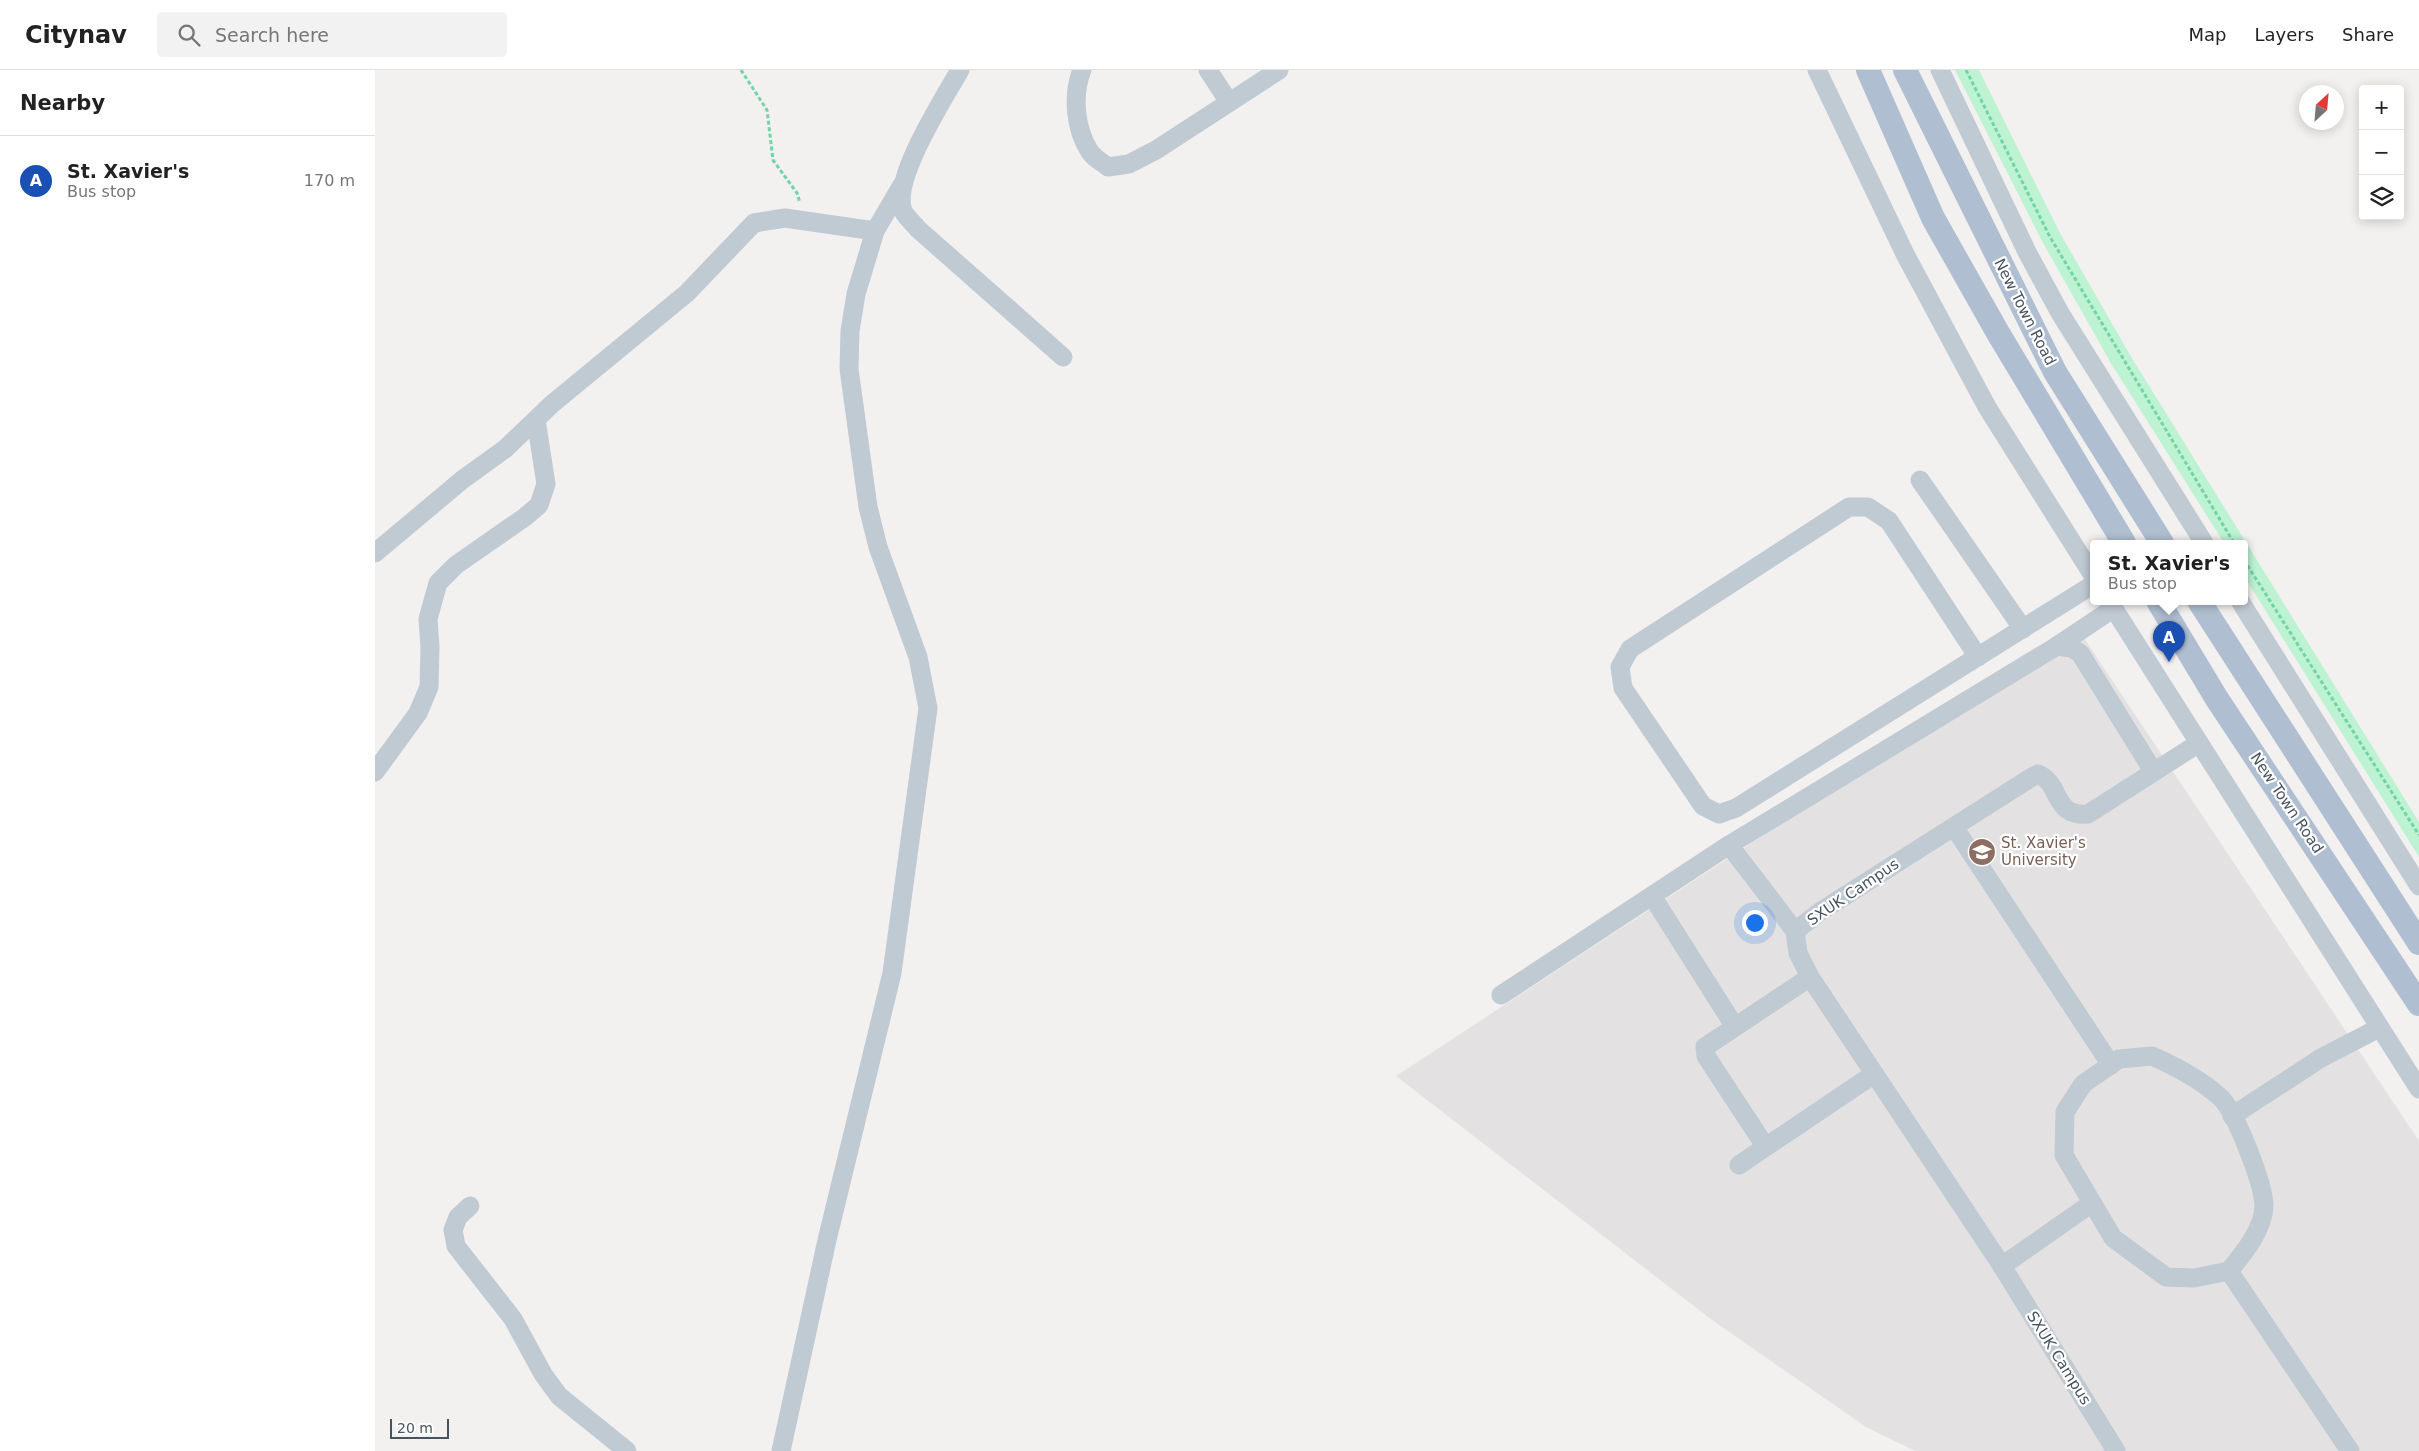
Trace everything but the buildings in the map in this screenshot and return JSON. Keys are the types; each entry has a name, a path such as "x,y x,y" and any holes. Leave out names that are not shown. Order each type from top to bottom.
{"main road":[{"name":"New Town Road","path":"1868,70 1933,218 1998,333 2122,540"},
{"name":"New Town Road","path":"1905,70 2055,372 2160,540"},
{"name":"New Town Road","path":"2160,605 2217,699 2419,1004"},
{"path":"2202,605 2419,943"}],"street":[{"path":"781,1451 827,1240 892,973 928,708 918,657 879,547 868,507 849,368 850,331 856,294 875,232 902,185 933,118 960,70"},
{"path":"1082,70 1075,102 1079,126 1091,153 1108,167 1129,164 1156,150 1279,70"},
{"path":"1208,70 1229,102"},
{"path":"1817,70 1905,254 1987,407 2090,571"},
{"path":"1940,70 2027,252 2060,313 2203,540"},
{"path":"902,185 903,211 918,229 1063,358"},
{"path":"375,553 462,480 505,449 536,420 687,294 754,223 773,218 875,232"},
{"path":"375,772 418,713 429,687 430,647 428,619 438,583 456,565 525,517 539,505 546,484 536,420"},
{"path":"1920,480 2023,629"},
{"path":"1978,658 1889,521 1868,507 1849,507 1630,649 1619,667 1623,688 1697,798 1703,806 1719,814 1736,808 1978,658 2090,587"},
{"path":"1501,995 1729,845 2057,646 2112,605 2419,1089"},
{"path":"2244,605 2418,884"},
{"path":"2057,646 2071,648 2080,653 2153,771 2199,743"},
{"name":"SXUK Campus","path":"2116,1451 2002,1266 1810,977 1798,954 1795,931 1821,911 2038,774 2044,777 2065,809 2075,815 2088,814 2153,771"},
{"path":"1953,827 2111,1065"},
{"path":"1729,845 1795,931"},
{"path":"1652,896 1735,1027"},
{"path":"1765,1146 1704,1051 1708,1044 1810,977"},
{"path":"2232,1116 2321,1058 2379,1028"},
{"path":"2152,1056 2186,1071 2222,1098 2257,1171 2264,1206 2253,1242 2229,1271 2194,1278 2166,1277 2113,1238 2064,1155 2065,1112 2083,1084 2111,1065 2119,1059 2152,1056"},
{"path":"1739,1165 1874,1074"},
{"path":"2002,1266 2092,1203"},
{"path":"471,1206 458,1217 453,1230 456,1246 513,1319 543,1374 559,1396 627,1451"},
{"path":"2229,1271 2349,1451"}],"path":[{"path":"741,70 767,110 770,120 771,153 778,169 797,193 801,203 799,221"},
{"path":"1966,70 2050,237 2231,540"},
{"path":"2248,566 2419,835"}],"shaded area":[{"name":"St. Xavier's University","path":"2078,629 2419,1141 2419,1451 1915,1451 1866,1427 1712,1320 1396,1076"}],"green space":[{"path":"1955,70 1979,70 2060,233 2130,355 2244,540 2222,540 2112,365 2043,243"},
{"path":"2248,546 2419,822 2419,857 2248,582"}],"place":[{"name":"St. Xavier's","path":"2169,662"},
{"name":"St. Xavier's University","path":"1982,852"}]}
